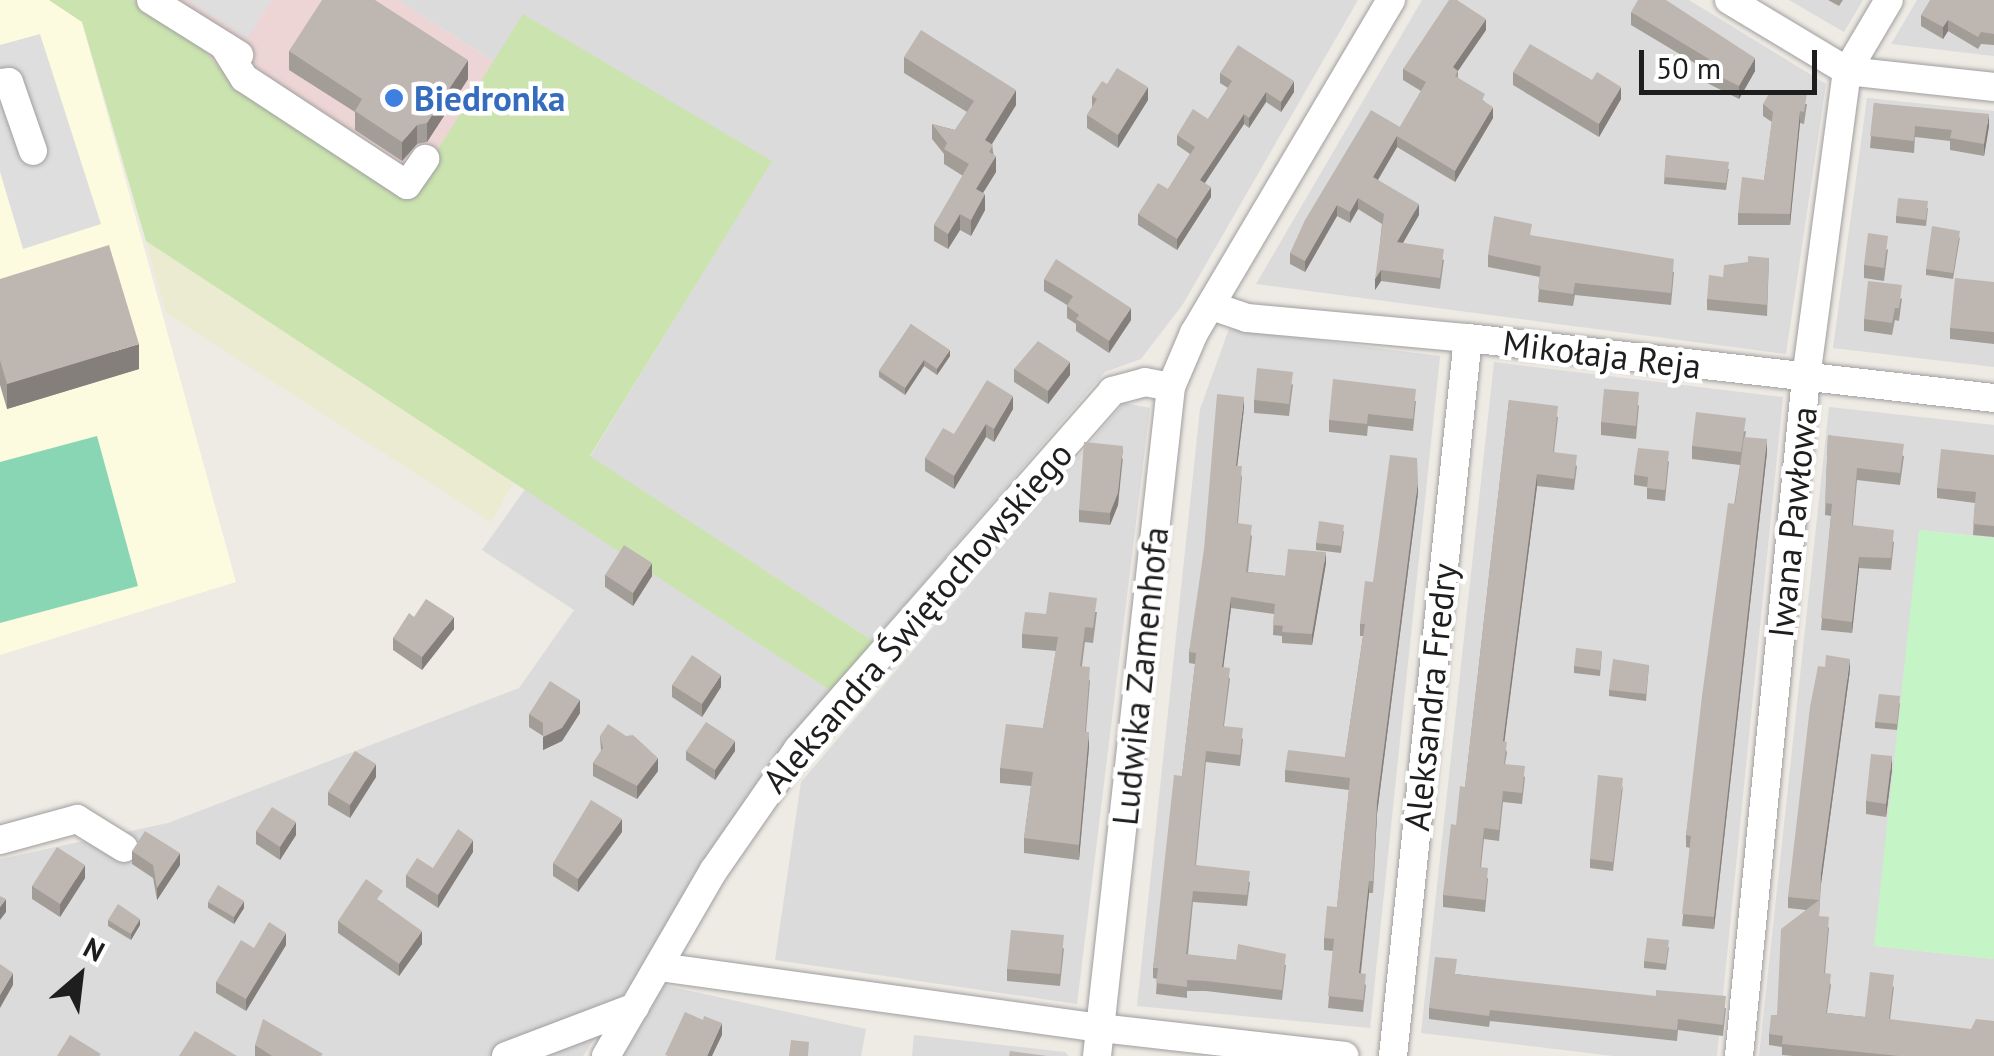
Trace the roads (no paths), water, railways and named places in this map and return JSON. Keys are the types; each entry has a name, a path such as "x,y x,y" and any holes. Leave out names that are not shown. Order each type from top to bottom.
{"street":[{"path":"152,0 281,82"},
{"path":"1212,306 1392,0"},
{"path":"1730,0 1847,72 1994,87"},
{"name":"Iwana Pawłowa","path":"1739,1056 1806,378 1847,72 1889,0"},
{"path":"224,46 244,78 407,185 425,159"},
{"path":"0,82 9,82 33,150"},
{"name":"Mikołaja Reja","path":"1212,306 1247,318 1468,338 1994,398"},
{"name":"Ludwika Zamenhofa","path":"1098,1042 1172,387 1194,333 1212,306"},
{"name":"Aleksandra Fredry","path":"1393,1056 1468,338"},
{"name":"Aleksandra Świętochowskiego","path":"606,1056 714,870 778,773 1112,391 1145,382 1172,387"},
{"path":"0,840 78,820 124,848"},
{"path":"660,967 1098,1042 1344,1056"},
{"path":"506,1056 635,1007"}],"place":[{"name":"Biedronka","path":"394,98"}]}
